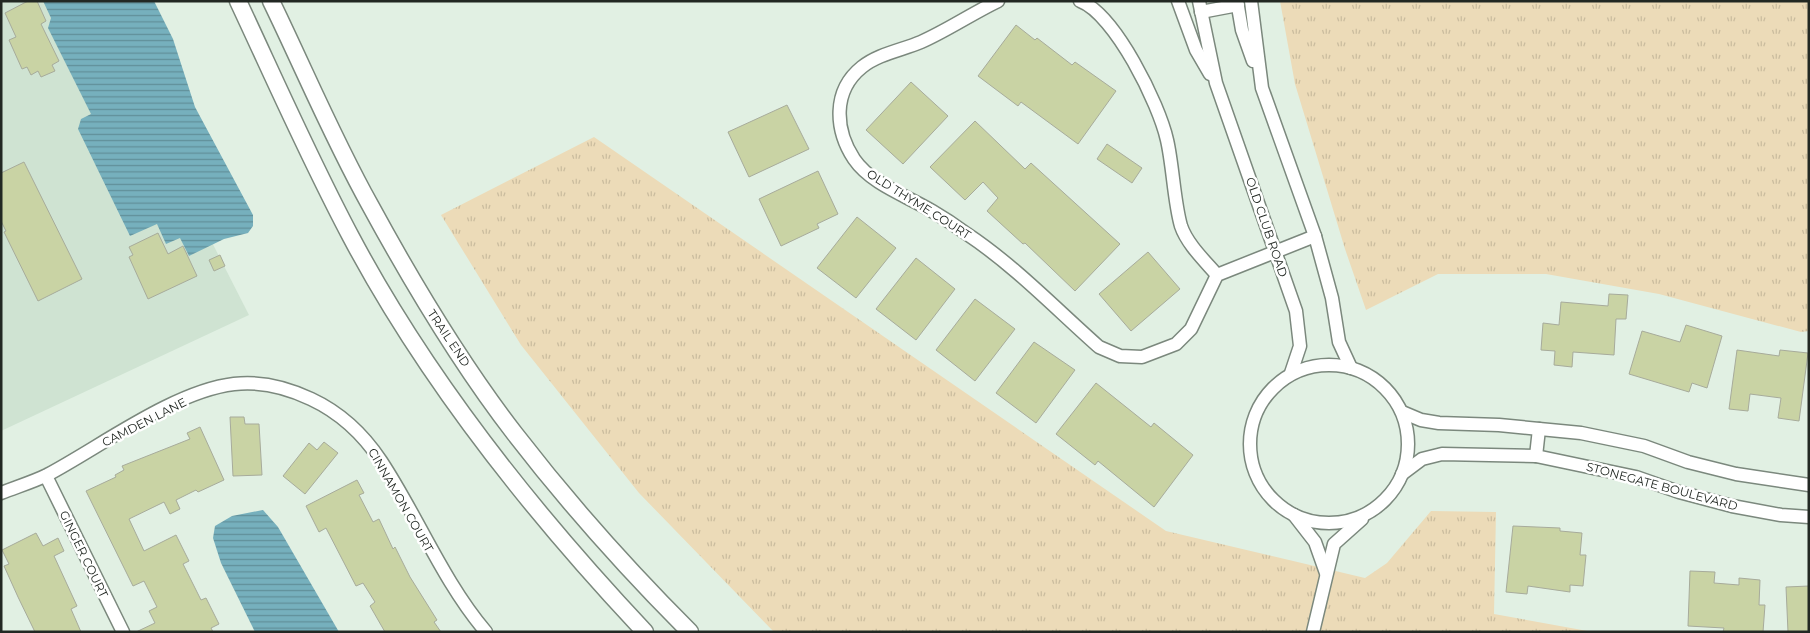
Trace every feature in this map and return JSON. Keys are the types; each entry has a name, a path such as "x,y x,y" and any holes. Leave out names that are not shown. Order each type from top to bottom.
{"street":[{"path":"238,1 352,239 413,339 496,458 553,530 645,632"},
{"name":"TRAIL END","path":"271,1 369,204 429,307 456,349 515,433 576,509 646,588 690,632"},
{"name":"OLD THYME COURT","path":"998,1 920,42 885,55 862,67 849,82 841,101 838,122 843,141 855,161 869,175 933,211 968,234 996,255 1099,347 1120,356 1142,357 1176,344 1191,329 1217,275"},
{"path":"1080,1 1089,4 1109,24 1127,50 1149,92 1167,138 1182,227 1196,249 1217,275 1315,236"},
{"name":"OLD CLUB ROAD","path":"1178,1 1196,50 1216,83"},
{"path":"1251,1 1262,88"},
{"path":"1200,6 1238,3 1242,30 1315,236 1332,298 1339,342 1352,368"},
{"name":"OLD CLUB ROAD","path":"1200,6 1216,83 1296,311 1300,346 1290,373"},
{"path":"1313,632 1334,544 1392,492 1402,474 1408,445 1402,412 1382,384 1369,375 1352,368 1323,364 1308,366 1290,373 1276,384 1258,406 1253,419 1249,444 1255,474 1265,491 1277,504 1293,515 1316,542 1326,573"},
{"name":"CAMDEN LANE","path":"1,493 46,476 120,432 182,401 207,391 234,384 268,385 294,392"},
{"name":"CINNAMON COURT","path":"294,392 320,404 346,420 366,439 382,463 434,558 486,632"},
{"path":"1402,412 1421,420 1439,423 1581,433 1644,446 1688,462 1736,474 1809,485"},
{"path":"1536,456 1539,429"},
{"name":"STONEGATE BOULEVARD","path":"1402,474 1422,459 1442,454 1536,456 1636,477 1679,492 1732,506 1781,515 1809,517"},
{"name":"GINGER COURT","path":"46,476 123,632"},
{"path":"1293,515 1321,523 1339,523 1368,513"}],"shaded area":[{"path":"1,1 89,1 249,315 1,431"}],"green space":[{"path":"1280,1 1809,1 1809,331 1801,332 1659,294 1546,274 1438,274 1366,310 1345,249 1295,84"},
{"path":"594,137 1166,531 1365,578 1387,563 1431,511 1496,512 1494,614 1593,632 774,632 639,493 521,345 441,215"}],"water":[{"path":"43,1 154,1 173,39 195,107 253,215 253,226 248,233 224,239 189,256 180,238 166,244 157,224 130,236 78,129 81,119 91,114 48,28 51,18"},
{"path":"263,510 278,527 339,632 255,632 221,563 213,538 215,526 232,516"}],"building":[{"path":"28,1 37,1 46,21 41,24 59,61 52,65 55,71 41,77 38,71 31,75 27,67 22,69 9,40 16,37 5,13"},
{"path":"1016,25 1035,40 1037,38 1072,65 1075,62 1116,91 1078,144 1021,102 1018,106 978,76"},
{"path":"911,82 948,116 903,164 866,130"},
{"path":"787,105 809,149 749,177 728,132"},
{"path":"975,121 1025,169 1031,163 1120,244 1075,291 1025,243 1023,244 987,211 998,198 983,182 965,200 930,167"},
{"path":"1107,144 1142,168 1132,183 1097,159"},
{"path":"24,162 82,279 38,301 4,232 6,231 1,221 1,173"},
{"path":"818,171 838,214 817,224 819,228 781,246 759,199"},
{"path":"857,217 896,248 856,298 817,268"},
{"path":"158,233 168,254 183,246 197,276 148,299 129,257 133,255 129,247"},
{"path":"1148,252 1180,289 1131,331 1099,294"},
{"path":"220,255 225,266 214,271 209,260"},
{"path":"916,258 955,289 916,340 876,309"},
{"path":"1609,294 1628,295 1626,319 1616,319 1614,355 1573,352 1572,367 1554,365 1555,351 1541,350 1543,323 1559,325 1561,302 1608,306"},
{"path":"975,299 1015,329 975,381 936,350"},
{"path":"1686,325 1722,336 1707,388 1692,383 1689,392 1629,374 1642,331 1680,342"},
{"path":"1034,342 1075,370 1036,423 996,393"},
{"path":"1737,350 1779,356 1780,350 1808,353 1799,421 1778,418 1781,398 1750,394 1748,411 1729,409"},
{"path":"1096,383 1151,427 1154,423 1193,455 1154,507 1098,461 1095,465 1056,434"},
{"path":"230,417 244,417 245,424 259,424 262,475 233,476"},
{"path":"200,427 224,480 198,492 196,490 176,500 180,509 170,514 164,502 129,519 144,551 176,535 189,561 183,564 201,600 206,598 219,624 211,628 213,632 136,632 155,623 149,611 157,607 144,581 133,586 86,491 116,477 115,475 124,470 122,466 190,439 187,433"},
{"path":"324,442 338,453 305,494 283,476 309,443 317,450"},
{"path":"357,480 364,493 359,495 373,522 379,519 393,549 395,547 410,577 437,620 434,622 441,632 385,632 370,606 375,602 363,583 356,586 326,528 319,532 306,506"},
{"path":"1513,526 1560,528 1560,531 1582,533 1580,555 1586,555 1583,586 1570,585 1570,592 1528,586 1527,594 1506,592"},
{"path":"36,533 43,546 58,538 64,551 54,556 77,606 71,609 81,632 35,632 18,597 4,566 9,564 2,550"},
{"path":"1690,571 1715,572 1714,583 1739,585 1739,578 1760,580 1759,605 1765,605 1763,632 1723,632 1724,628 1688,626"},
{"path":"1809,586 1809,632 1788,632 1786,587"}]}
